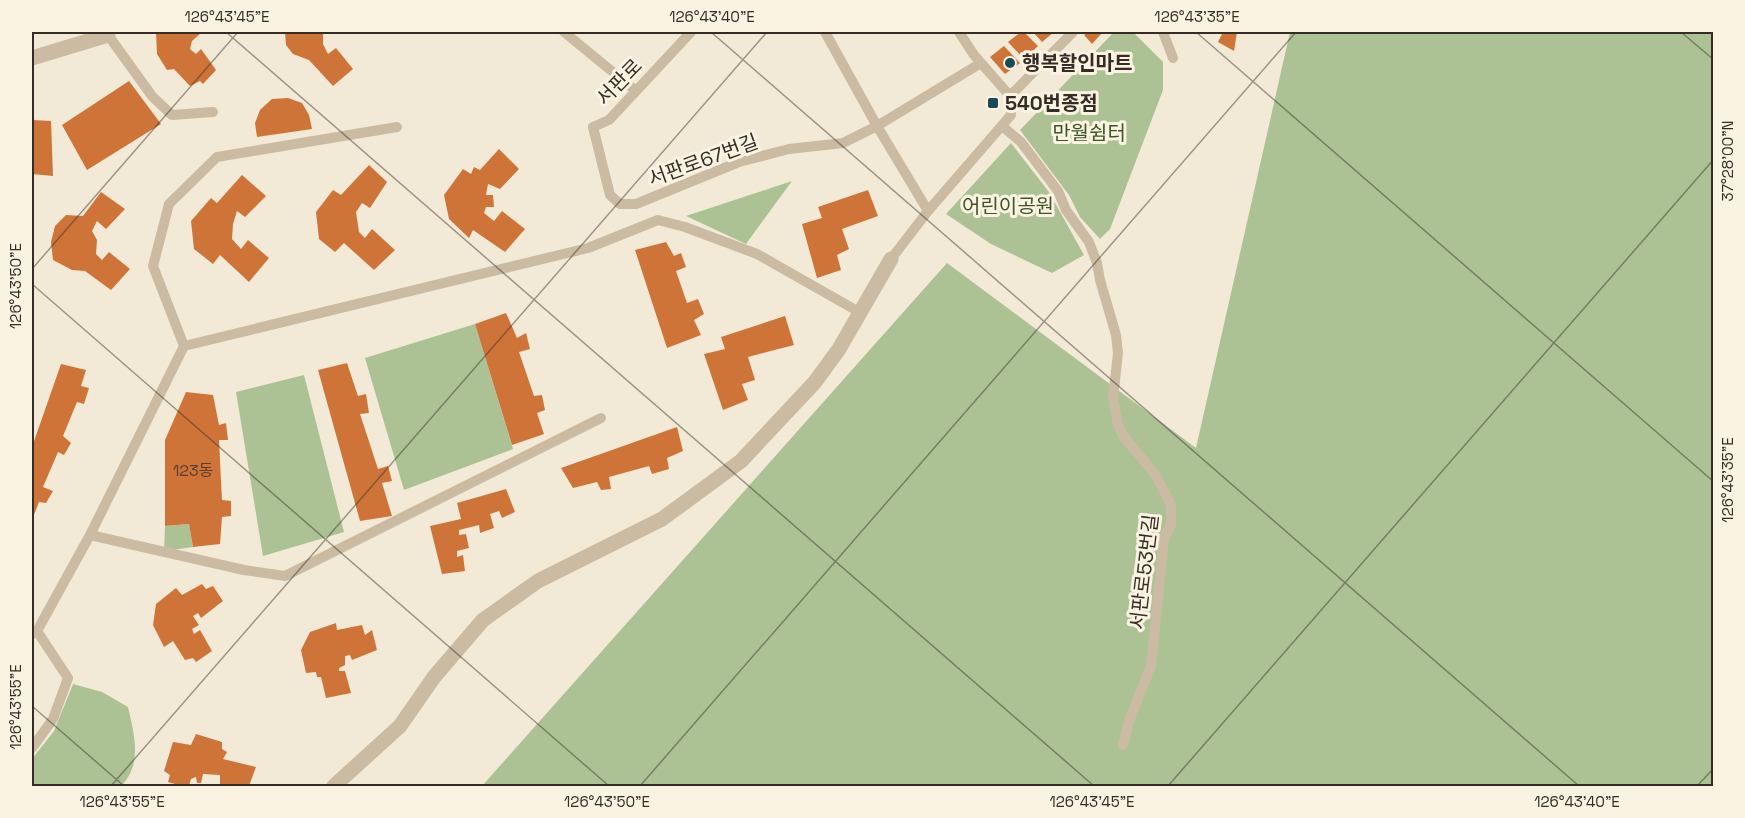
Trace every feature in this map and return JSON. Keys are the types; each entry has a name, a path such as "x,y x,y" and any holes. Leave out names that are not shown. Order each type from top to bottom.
{"street":[{"path":"32,58 108,33"},
{"path":"334,786 400,726 434,677 483,620 538,581 662,519 741,461 815,382 839,349 891,260"}],"lane":[{"path":"564,32 636,91"},
{"name":"서판로","path":"593,127 609,120 691,32"},
{"path":"825,32 877,126 928,211"},
{"path":"891,260 928,211 1011,115 1010,96 981,63 959,32"},
{"path":"1010,96 1073,32"},
{"path":"1163,32 1173,58"},
{"path":"108,33 152,96 172,116 213,112"},
{"name":"서판로67번길","path":"593,127 610,195 620,204 636,204 739,162 789,148 843,143 877,126 981,63"},
{"name":"서판로53번길","path":"1002,126 1022,142 1058,190 1066,210 1089,242 1097,263 1116,335 1118,352 1113,398 1118,425 1124,437 1155,474 1171,505 1170,525 1164,538 1151,666 1129,721 1123,745"},
{"path":"32,748 53,719 68,678 34,632 90,535 184,346 153,266 169,204 217,157 397,127"},
{"path":"184,346 588,248 658,220 686,227 757,254 861,312"},
{"path":"90,535 244,570 285,576 601,418"}],"green space":[{"name":"만월쉼터","path":"1114,32 1133,32 1163,62 1163,90 1110,229 1100,239 1080,217 1069,195 1020,130"},
{"path":"1290,32 1713,32 1713,786 482,786 947,263 1196,448"},
{"name":"어린이공원","path":"1011,143 1049,192 1084,255 1052,273 991,244 946,214"},
{"path":"792,181 746,244 686,216"},
{"path":"475,324 513,449 404,490 365,358"},
{"path":"304,375 344,532 263,556 236,392"},
{"path":"189,524 193,547 164,551 165,526"},
{"path":"73,684 102,692 128,707 135,748 132,768 121,786 32,786 32,759 54,731"}],"building":[{"path":"156,32 202,32 192,41 190,49 196,54 201,49 216,70 203,84 200,81 190,86 174,69 167,70 157,54"},
{"path":"285,32 323,32 323,44 328,54 336,48 353,69 333,86 309,60 293,54 286,45"},
{"path":"1024,32 1038,46 1024,59 1008,42"},
{"path":"1033,32 1054,32 1042,42"},
{"path":"1088,32 1102,33 1092,44 1084,35"},
{"path":"1223,32 1237,32 1234,51 1218,42"},
{"path":"1004,46 1020,63 1005,74 990,57"},
{"path":"129,81 161,124 87,170 62,125"},
{"path":"288,98 302,103 309,115 312,129 257,137 255,123 260,110 272,99"},
{"path":"32,120 51,121 53,176 32,174"},
{"path":"499,149 519,169 500,189 488,184 486,195 493,195 494,207 486,207 484,213 494,221 502,211 525,229 505,252 473,230 469,238 449,219 444,195 463,169 471,174 474,167 480,170"},
{"path":"369,165 387,182 370,208 362,203 356,212 359,232 365,238 372,229 395,250 374,270 344,243 335,252 319,239 316,212 333,190 341,195"},
{"path":"242,175 266,196 245,217 237,211 233,224 232,239 241,249 248,240 269,258 249,282 220,255 213,264 194,249 191,221 211,198 217,203"},
{"path":"868,190 878,216 842,229 849,249 837,255 841,270 817,278 802,224 822,218 818,207"},
{"path":"101,192 125,209 106,229 97,221 92,231 97,240 96,254 102,260 109,252 130,269 111,290 85,271 72,270 53,260 51,242 55,226 66,215 83,216"},
{"path":"666,242 674,256 681,253 686,267 676,271 687,303 698,299 704,314 694,320 701,335 667,348 635,250"},
{"path":"506,313 517,338 526,333 530,349 519,352 534,396 542,395 545,410 537,413 544,434 512,445 475,324"},
{"path":"785,316 794,345 748,357 755,380 742,384 748,400 723,410 704,354 725,349 721,337"},
{"path":"347,363 358,396 366,394 369,413 360,414 378,469 388,466 392,481 382,483 392,516 360,521 318,370"},
{"path":"61,364 86,370 81,386 89,388 84,404 77,402 63,436 71,443 64,455 58,452 43,487 53,491 46,503 39,502 32,520 32,447"},
{"path":"186,392 213,395 219,425 226,423 228,440 219,440 222,500 231,501 231,516 222,517 220,544 193,547 189,524 165,526 165,440"},
{"path":"677,427 683,451 667,458 669,469 652,474 649,466 609,477 611,489 601,490 597,482 573,488 561,468"},
{"path":"506,489 515,512 502,518 499,511 490,514 494,528 480,533 479,525 459,530 459,535 466,534 469,548 457,551 457,557 463,555 465,571 442,574 430,526 461,519 457,503"},
{"path":"202,584 206,589 213,586 223,601 201,618 198,613 193,616 199,625 192,629 194,634 200,630 212,651 196,662 193,658 185,660 173,641 164,647 153,625 156,604 176,588 182,595"},
{"path":"336,623 337,630 362,625 365,635 372,630 377,650 352,660 350,655 345,656 345,665 339,668 339,671 345,671 351,693 326,698 321,677 317,677 316,672 306,673 301,650 310,632"},
{"path":"196,734 222,742 222,749 227,752 223,759 256,767 249,786 220,786 220,775 203,774 201,783 197,783 196,777 191,779 189,786 174,786 175,784 168,782 170,775 164,771 173,742 191,745"}],"place":[{"name":"행복할인마트","path":"1010,63"},
{"name":"540번종점","path":"993,103"}]}
